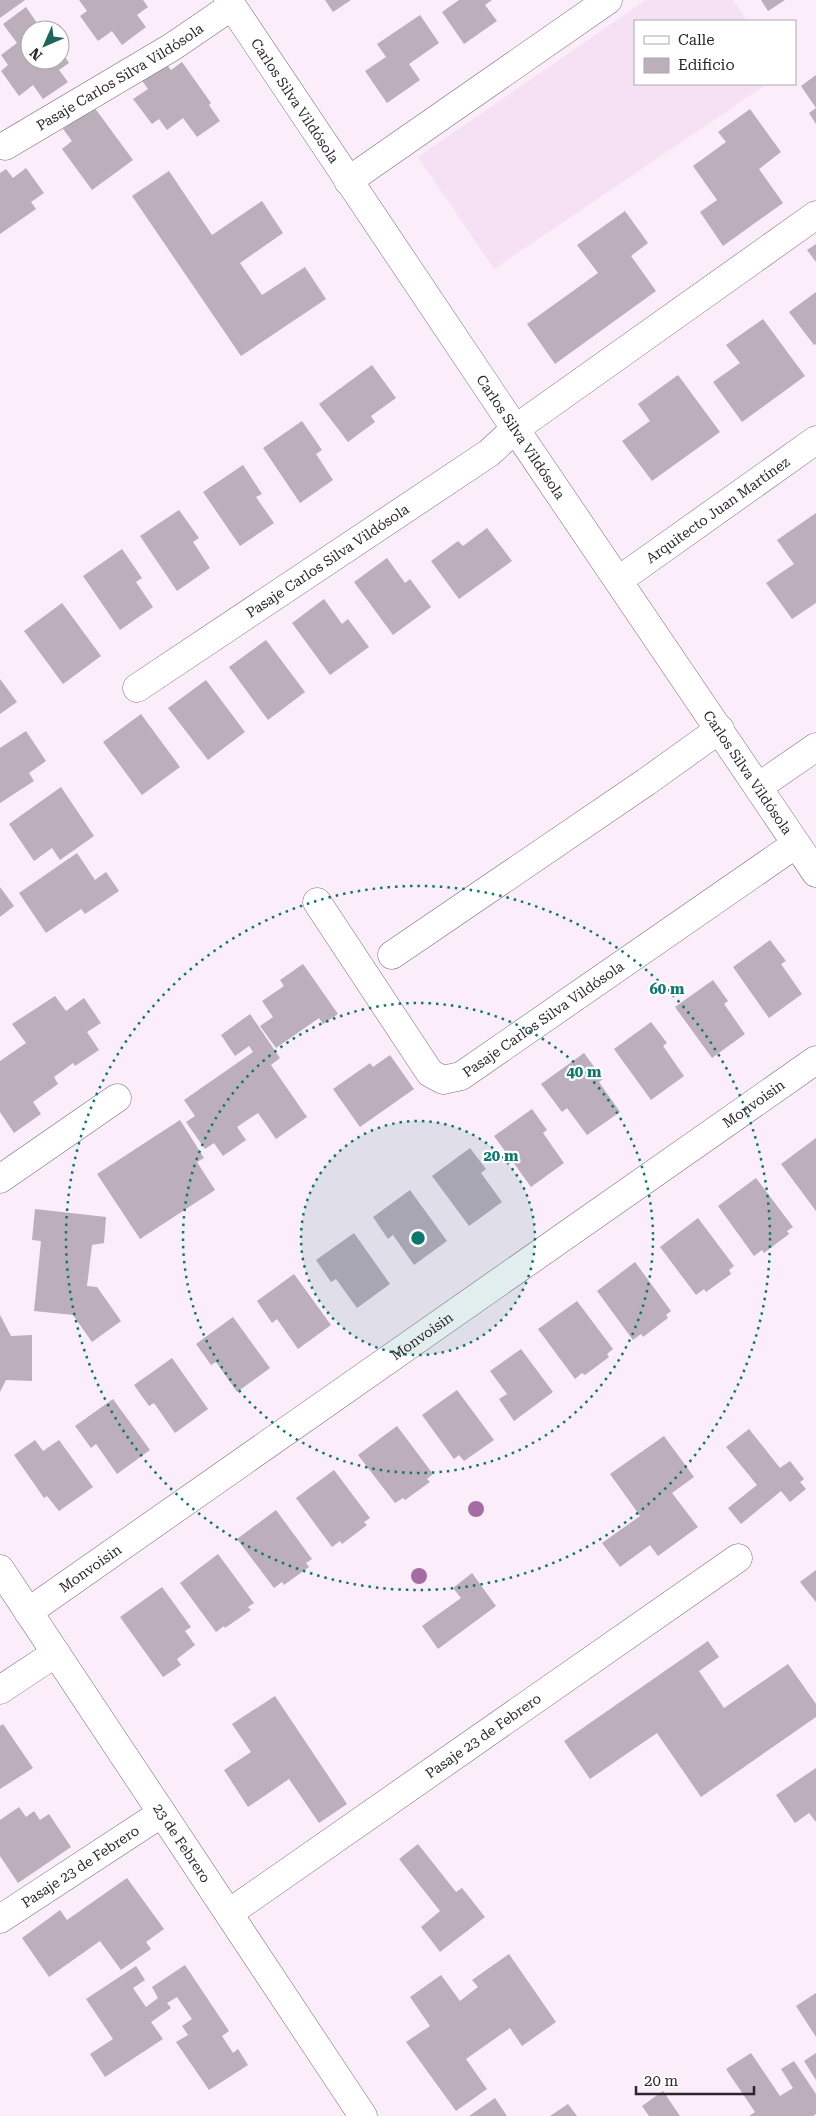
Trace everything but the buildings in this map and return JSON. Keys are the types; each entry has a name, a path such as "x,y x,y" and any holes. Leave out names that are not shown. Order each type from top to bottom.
{"street":[{"path":"348,181 608,0"},
{"name":"Carlos Silva Vildósola","path":"230,3 515,429 816,873"},
{"name":"Pasaje Carlos Silva Vildósola","path":"5,146 172,47 230,3"},
{"name":"Pasaje Carlos Silva Vildósola","path":"137,688 490,453 515,429 816,215"},
{"name":"Arquitecto Juan Martínez","path":"619,580 816,440"},
{"path":"392,955 646,782 720,729"},
{"path":"758,787 816,747"},
{"name":"Pasaje Carlos Silva Vildósola","path":"316,902 430,1072 443,1080 461,1076 796,844"},
{"name":"Monvoisin","path":"28,1612 816,1060"},
{"path":"0,1179 117,1098"},
{"name":"Pasaje 23 de Febrero","path":"228,1913 738,1558"},
{"name":"23 de Febrero","path":"0,1569 363,2116"},
{"path":"0,1690 56,1653"},
{"name":"Pasaje 23 de Febrero","path":"0,1919 162,1813"}],"shaded area":[{"path":"646,0 733,0 746,20 634,20 634,85 766,85 494,269 418,157"}]}
